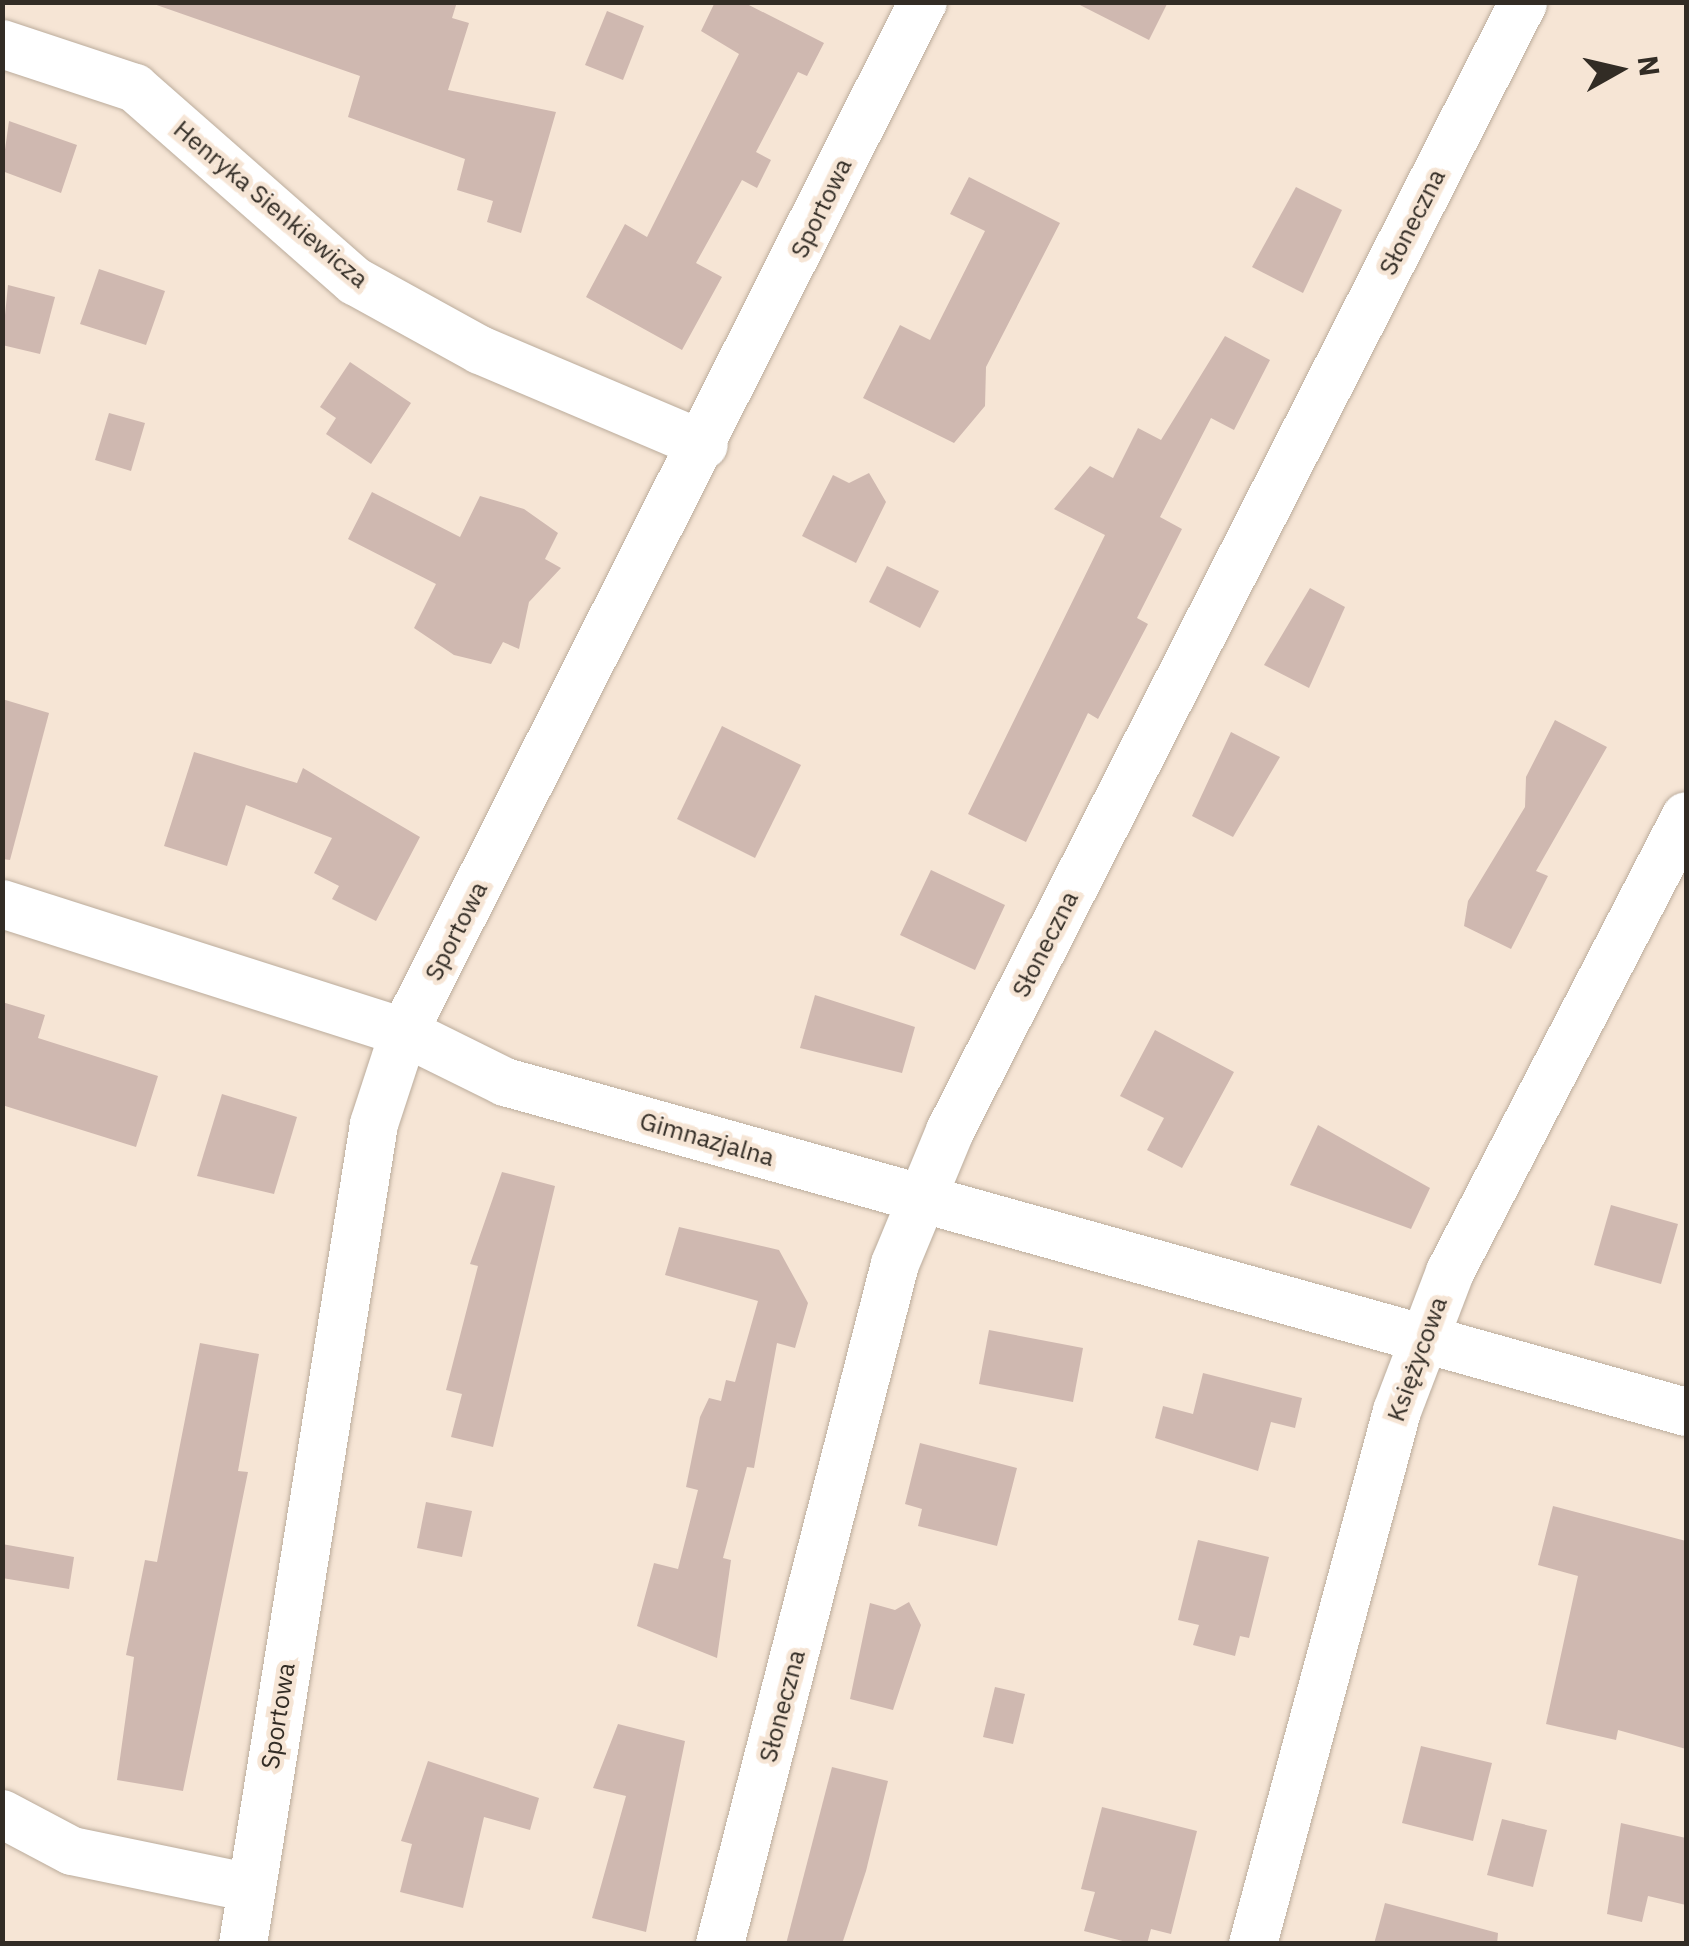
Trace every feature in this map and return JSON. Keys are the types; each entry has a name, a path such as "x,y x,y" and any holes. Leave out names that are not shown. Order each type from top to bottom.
{"street":[{"name":"Sportowa","path":"243,1944 374,1124 404,1032 704,445 923,2"},
{"name":"Słoneczna","path":"720,1944 895,1264 922,1200 1523,3"},
{"name":"Henryka Sienkiewicza","path":"2,44 135,88 355,280 480,350 704,445"},
{"name":"Księżycowa","path":"1253,1944 1326,1653 1424,1341 1450,1272 1686,816"},
{"name":"Gimnazjalna","path":"2,904 404,1032 505,1082 1686,1412"},
{"path":"2,1814 72,1851 251,1888"}],"building":[{"path":"148,2 457,2 452,18 469,23 448,90 556,112 521,233 487,222 493,201 457,190 465,159 348,117 360,76"},
{"path":"715,2 743,2 824,43 807,76 798,72 756,152 771,160 757,188 742,180 696,263 722,277 682,350 586,297 625,224 647,237 739,54 701,31"},
{"path":"1074,2 1168,2 1149,40"},
{"path":"607,11 644,26 623,80 585,65"},
{"path":"9,121 77,145 61,193 2,171"},
{"path":"969,177 1060,223 986,367 985,406 954,443 863,398 900,325 930,340 985,231 950,214"},
{"path":"1296,187 1342,210 1303,293 1252,267"},
{"path":"99,269 165,291 146,345 80,324"},
{"path":"8,285 55,297 40,354 2,345"},
{"path":"1225,336 1270,360 1234,430 1211,418 1160,517 1182,529 1137,618 1148,624 1098,719 1088,713 1026,842 968,814 1105,535 1054,509 1090,466 1113,478 1138,428 1161,440"},
{"path":"350,362 411,403 371,464 326,434 336,418 320,407"},
{"path":"109,413 145,423 131,471 95,460"},
{"path":"869,473 886,502 856,563 802,536 833,475 849,483"},
{"path":"372,492 460,537 480,496 524,509 558,533 545,559 561,568 529,602 519,649 503,642 491,664 454,655 414,628 436,584 348,539"},
{"path":"887,566 939,591 920,628 869,602"},
{"path":"1310,588 1345,607 1309,688 1264,665"},
{"path":"2,699 49,713 10,860 2,859"},
{"path":"1555,720 1607,747 1536,871 1548,876 1511,949 1464,926 1468,901 1525,807 1526,777"},
{"path":"722,726 801,765 755,858 677,819"},
{"path":"1231,732 1280,757 1233,837 1192,816"},
{"path":"194,752 297,783 303,768 420,837 376,921 332,899 339,886 314,873 332,838 246,805 227,866 164,846"},
{"path":"931,870 1005,905 975,970 900,935"},
{"path":"815,995 915,1027 902,1073 800,1048"},
{"path":"2,1002 45,1015 38,1038 158,1076 136,1147 2,1105"},
{"path":"1155,1030 1234,1072 1182,1168 1147,1150 1164,1118 1120,1096"},
{"path":"222,1094 297,1117 274,1194 197,1176"},
{"path":"1318,1125 1430,1188 1411,1229 1290,1185"},
{"path":"502,1172 555,1186 493,1447 451,1437 462,1394 446,1390 478,1266 470,1264"},
{"path":"1611,1205 1678,1224 1661,1284 1594,1265"},
{"path":"679,1227 779,1250 808,1303 795,1348 777,1343 754,1468 747,1467 723,1558 731,1560 717,1658 637,1626 654,1563 678,1569 698,1490 686,1487 700,1417 709,1398 721,1401 726,1380 735,1382 758,1301 665,1275"},
{"path":"989,1330 1083,1348 1073,1402 979,1384"},
{"path":"200,1343 259,1354 238,1471 248,1472 183,1791 117,1780 134,1657 126,1655 145,1560 157,1562"},
{"path":"1203,1373 1302,1398 1295,1428 1271,1422 1258,1471 1155,1438 1163,1406 1193,1414"},
{"path":"920,1443 1017,1468 997,1546 918,1526 922,1509 905,1504"},
{"path":"426,1502 472,1511 462,1557 417,1548"},
{"path":"1553,1506 1686,1541 1686,1749 1618,1730 1616,1740 1546,1724 1578,1576 1538,1565"},
{"path":"1198,1540 1269,1557 1249,1638 1240,1636 1235,1656 1193,1645 1199,1625 1178,1620"},
{"path":"2,1544 74,1557 69,1589 2,1578"},
{"path":"909,1602 921,1625 893,1710 850,1699 870,1603 895,1610"},
{"path":"995,1687 1025,1694 1013,1744 983,1737"},
{"path":"618,1724 685,1741 646,1932 592,1918 626,1796 593,1788"},
{"path":"1421,1746 1492,1763 1473,1841 1402,1823"},
{"path":"428,1761 539,1798 530,1830 484,1817 463,1908 400,1892 412,1844 401,1841"},
{"path":"832,1767 888,1781 866,1871 842,1944 786,1944"},
{"path":"1102,1807 1197,1831 1171,1934 1151,1929 1147,1944 1134,1944 1084,1931 1095,1892 1081,1889"},
{"path":"1502,1819 1547,1830 1533,1887 1487,1875"},
{"path":"1621,1823 1686,1838 1686,1905 1648,1896 1642,1922 1607,1914"},
{"path":"1385,1903 1498,1933 1497,1944 1374,1944"}]}
